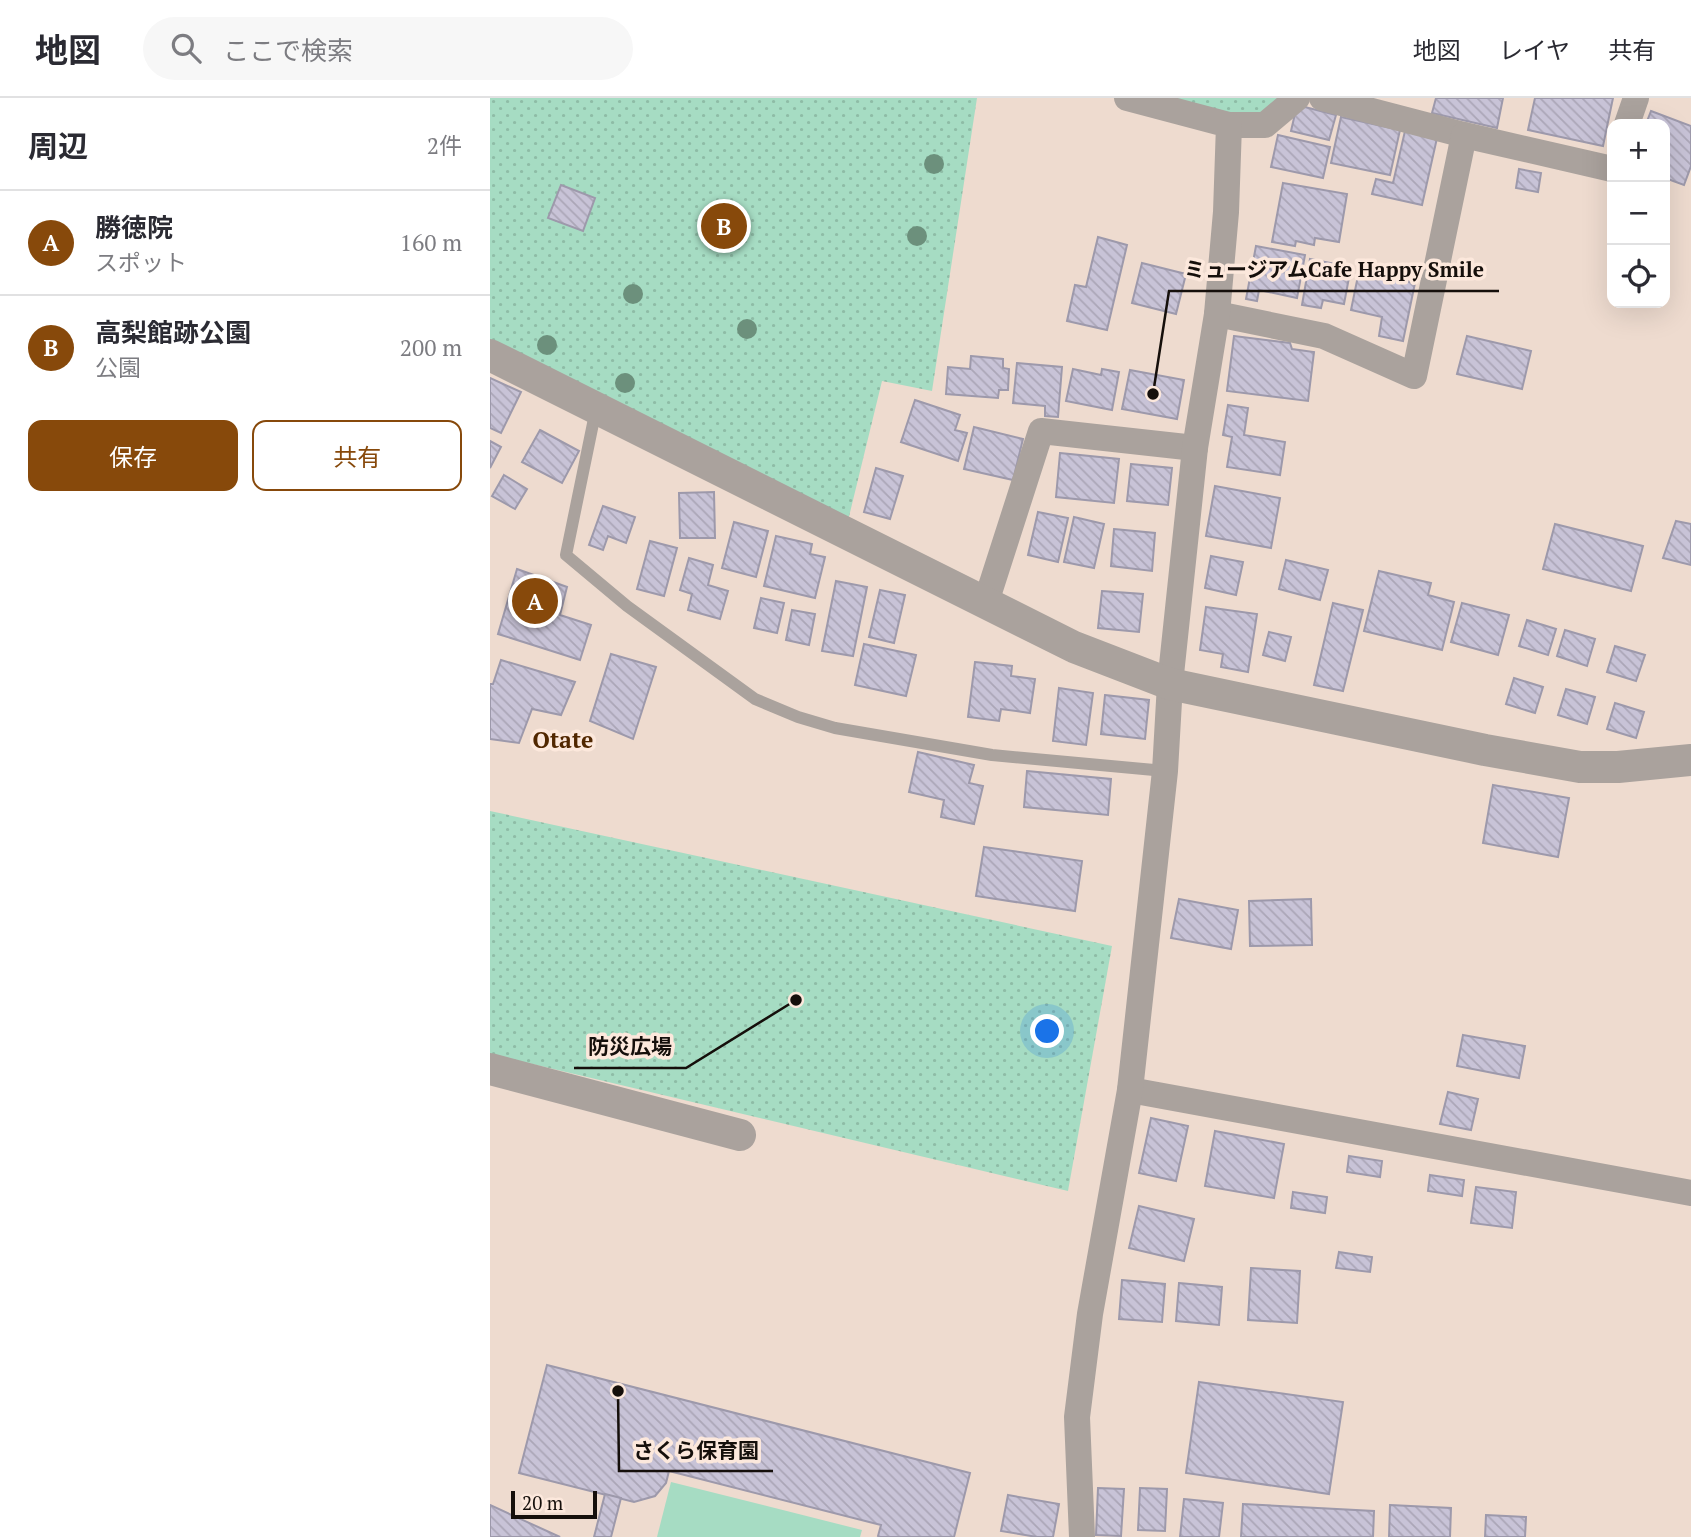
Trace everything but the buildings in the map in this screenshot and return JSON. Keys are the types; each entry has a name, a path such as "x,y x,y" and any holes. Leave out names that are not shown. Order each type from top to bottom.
{"street":[{"path":"1127,98 1229,125 1265,125 1297,98"},
{"path":"1322,98 1464,135 1607,168"},
{"path":"1630,119 1636,98"},
{"path":"1082,1537 1077,1417 1090,1314 1130,1090 1165,771 1170,684 1195,448 1217,314 1226,212 1229,125"},
{"path":"1217,314 1324,336 1414,376 1464,135"},
{"path":"490,355 1074,647 1170,684 1485,750 1580,766 1691,760"},
{"path":"986,602 1041,431 1195,448"},
{"path":"490,1069 740,1135"},
{"path":"1130,1090 1691,1194"}],"lane":[{"path":"596,409 566,555 628,606 755,699 835,728 992,755 1165,771"}],"green space":[{"path":"490,98 977,98 932,391 882,381 845,533 490,355"},
{"path":"1127,98 1297,98 1265,125"},
{"path":"490,811 1112,946 1068,1191 490,1054"},
{"path":"671,1482 862,1530 860,1537 657,1537"}],"place":[{"name":"高梨館跡公園","path":"724,226"},
{"name":"ミュージアムCafe Happy Smile","path":"1153,394"},
{"name":"勝徳院","path":"535,601"},
{"name":"防災広場","path":"796,1000"},
{"name":"さくら保育園","path":"618,1391"}],"district":[{"name":"Otate","path":"563,740"}]}
